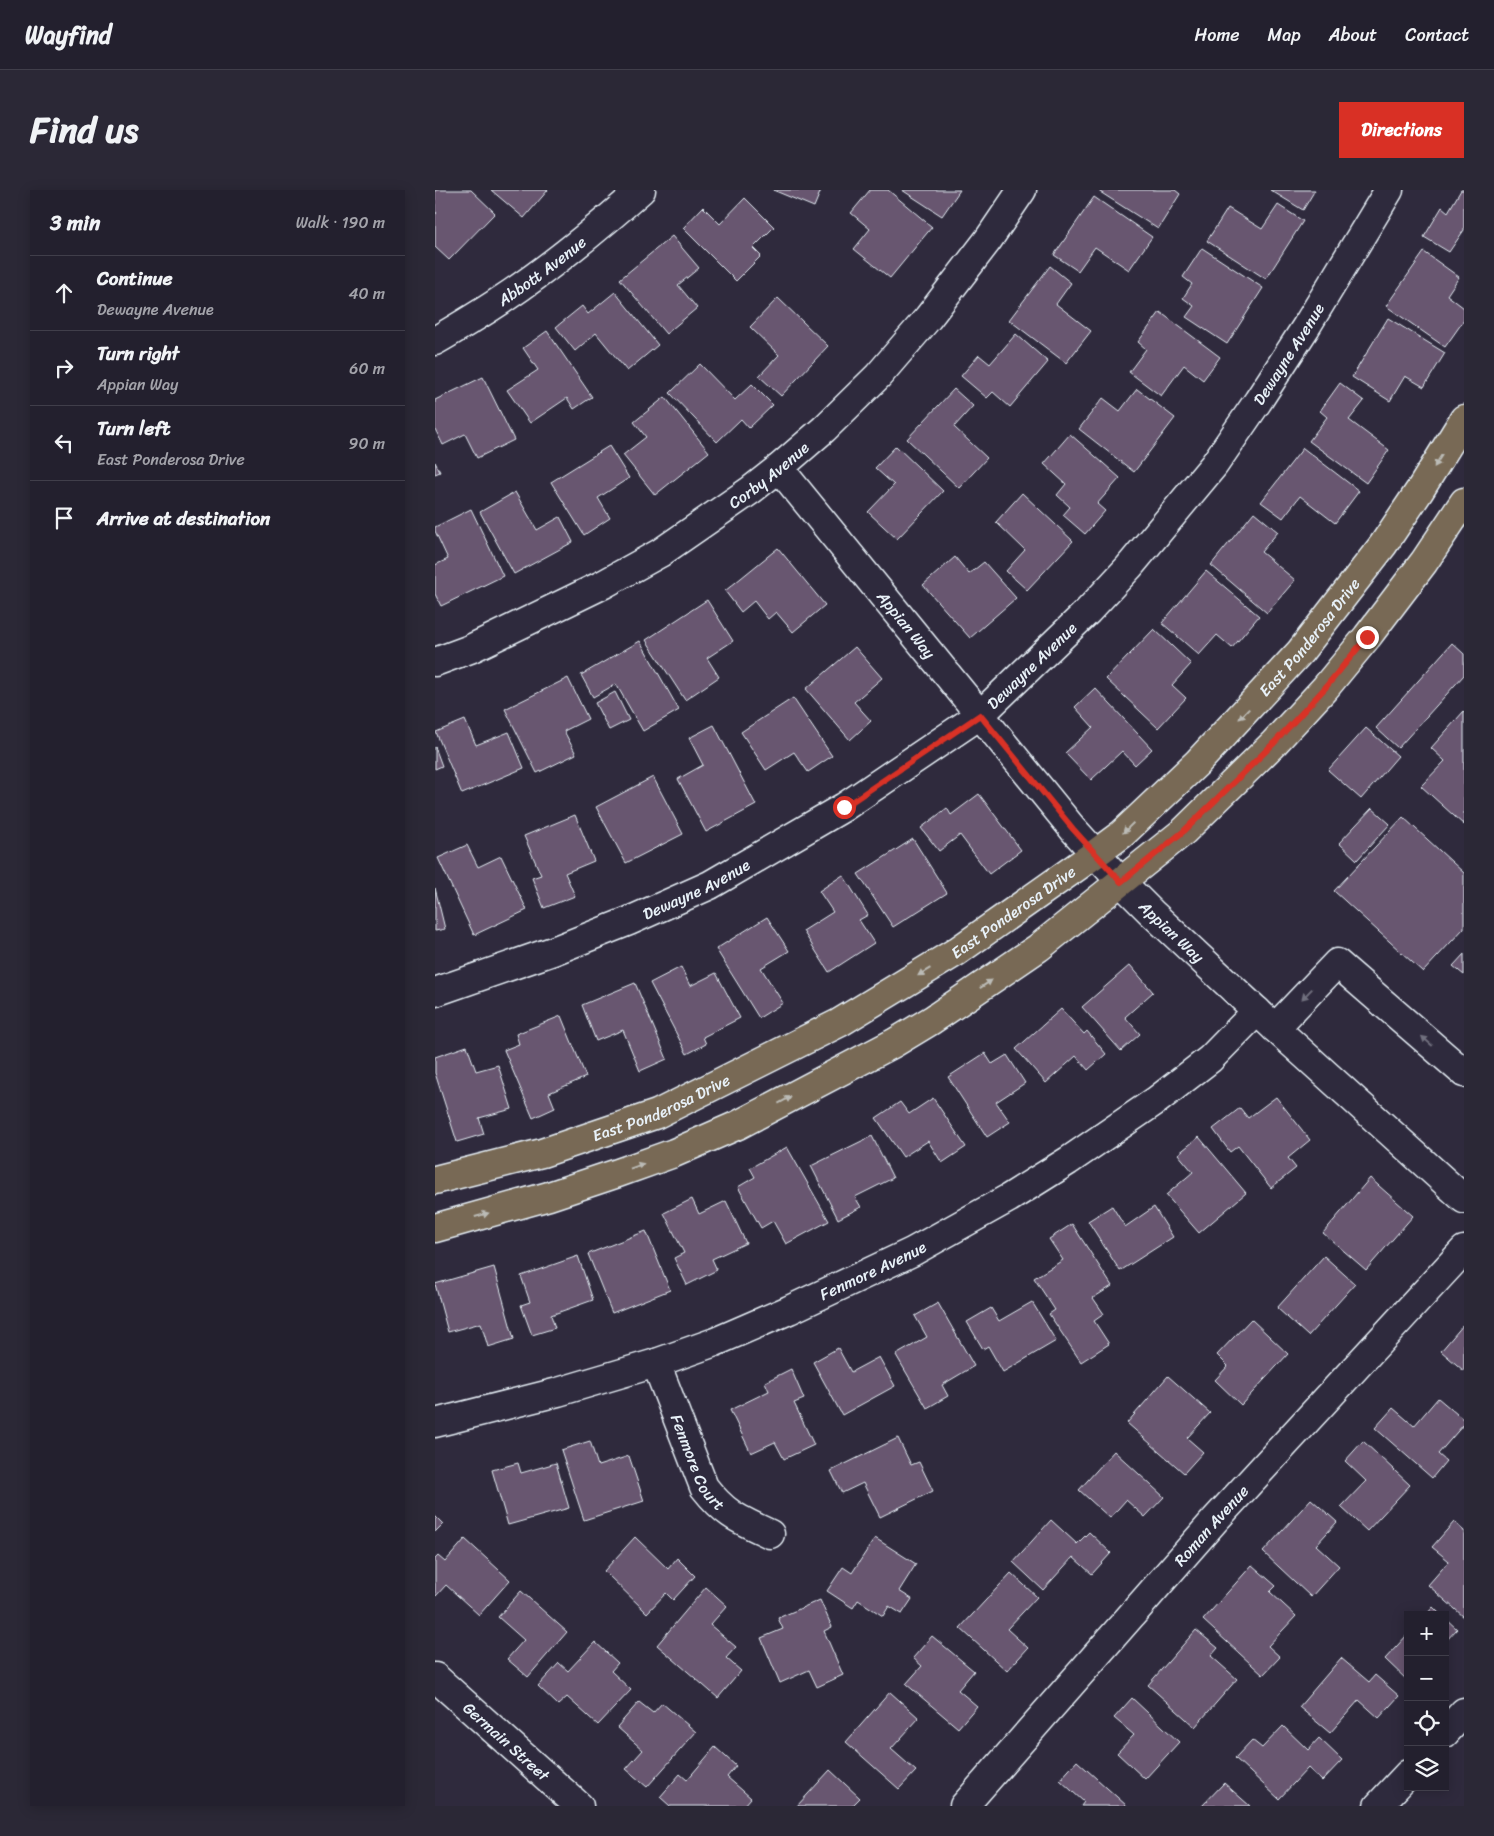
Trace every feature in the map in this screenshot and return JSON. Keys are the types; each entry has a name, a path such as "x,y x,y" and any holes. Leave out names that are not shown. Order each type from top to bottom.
{"main road":[{"name":"East Ponderosa Drive","path":"435,1180 542,1153 666,1110 839,1024 956,952 1095,854 1122,834 1197,763 1300,652 1383,545 1464,419"},
{"path":"435,1228 549,1196 618,1173 674,1153 738,1125 894,1043 932,1020 1038,948 1184,831 1274,743 1325,688 1367,637 1418,569 1464,502"}],"street":[{"name":"Abbott Avenue","path":"435,341 500,301 547,268 604,224 641,190"},
{"name":"Corby Avenue","path":"435,662 470,649 604,584 661,553 779,468 824,430 885,368 928,318 988,240 1022,190"},
{"name":"Dewayne Avenue","path":"435,992 470,981 629,922 710,885 844,807 980,715 1088,611 1117,580 1168,522 1213,465 1301,335 1389,190"},
{"name":"Appian Way","path":"779,468 980,715 1095,854 1121,882 1266,1019 1464,1199"},
{"name":"Fenmore Avenue","path":"435,1424 558,1392 715,1342 912,1252 1009,1198 1068,1161 1157,1100 1210,1058 1266,1019 1337,963 1464,1073"},
{"name":"Roman Avenue","path":"964,1806 1215,1520 1464,1250"},
{"name":"Fenmore Court","path":"657,1362 704,1487 717,1504 732,1516 770,1534"},
{"name":"Germain Street","path":"435,1677 579,1806"},
{"path":"1449,1729 1464,1712"},
{"path":"1378,1806 1404,1778"}],"building":[{"path":"435,190 471,190 495,213 449,260 435,247 435,215 437,213 435,211"},
{"path":"491,190 548,190 524,218"},
{"path":"773,190 821,190 814,207"},
{"path":"870,190 888,190 932,227 890,278 854,249 870,229 851,213"},
{"path":"902,190 960,190 942,216"},
{"path":"1101,190 1175,190 1180,194 1158,229 1100,192"},
{"path":"1270,190 1315,190 1303,210"},
{"path":"1461,190 1464,190 1464,230 1449,252 1424,237 1442,207 1448,212"},
{"path":"1094,197 1152,237 1129,270 1095,247 1078,271 1054,255"},
{"path":"745,198 774,227 753,248 761,256 736,281 683,228 703,207 720,224"},
{"path":"1278,205 1303,221 1266,279 1207,241 1228,208 1262,229"},
{"path":"672,236 699,268 678,285 697,308 666,334 620,279"},
{"path":"1202,248 1263,288 1227,344 1186,317 1194,306 1183,298 1192,284 1183,277"},
{"path":"1424,252 1459,277 1447,295 1464,308 1464,320 1445,347 1386,306"},
{"path":"1050,266 1071,283 1056,304 1091,331 1066,363 1009,320"},
{"path":"615,292 658,345 627,371 596,333 575,351 556,327 582,306 588,314"},
{"path":"778,298 828,346 781,396 759,376 779,355 750,327"},
{"path":"1160,312 1220,357 1203,380 1184,365 1161,396 1129,372 1146,349 1138,342"},
{"path":"1388,318 1445,353 1424,387 1405,376 1390,401 1352,377"},
{"path":"547,331 592,397 574,409 567,398 530,423 507,390 538,370 523,348"},
{"path":"1016,334 1048,362 1010,407 993,392 987,398 961,376 979,355 990,364"},
{"path":"700,364 735,400 752,384 773,405 749,428 741,419 717,442 670,393"},
{"path":"483,377 514,440 477,458 465,434 443,445 435,429 435,400"},
{"path":"1340,383 1364,401 1349,420 1389,450 1366,483 1309,441 1327,417 1320,411"},
{"path":"954,389 973,406 954,427 987,458 959,488 907,439"},
{"path":"1137,389 1175,418 1134,472 1079,429 1103,398 1120,411"},
{"path":"665,397 709,452 655,495 623,455 646,437 634,422"},
{"path":"1070,434 1120,478 1097,504 1105,511 1085,534 1063,515 1070,507 1057,495 1066,484 1044,464"},
{"path":"609,446 629,478 598,498 610,518 584,535 551,482"},
{"path":"896,446 943,491 897,539 868,512 894,485 875,468"},
{"path":"1303,448 1359,491 1335,523 1300,496 1283,518 1261,502"},
{"path":"435,462 440,472 435,474"},
{"path":"515,492 537,530 560,517 573,542 514,574 480,512"},
{"path":"1022,493 1073,541 1027,590 1006,571 1025,550 996,522"},
{"path":"471,509 503,576 441,606 435,594 435,565 448,559 435,531 435,527"},
{"path":"1254,512 1278,532 1261,552 1295,580 1267,613 1211,565"},
{"path":"778,548 825,605 793,632 776,612 768,619 754,601 741,612 725,591"},
{"path":"955,557 969,574 984,562 1016,598 970,638 923,585"},
{"path":"1206,571 1259,616 1232,648 1217,635 1199,655 1162,623"},
{"path":"707,600 733,641 707,658 719,677 685,700 646,640"},
{"path":"1154,629 1191,664 1172,685 1186,698 1158,728 1106,679"},
{"path":"640,641 679,710 643,731 616,684 593,697 581,675"},
{"path":"1452,643 1464,654 1464,675 1398,748 1376,728"},
{"path":"855,647 882,678 854,702 871,721 850,740 806,689"},
{"path":"568,678 588,719 564,731 576,754 537,773 505,709"},
{"path":"1095,688 1152,749 1135,765 1122,751 1091,780 1065,753 1093,727 1075,707"},
{"path":"615,692 629,720 609,730 595,703"},
{"path":"793,698 832,756 808,772 794,752 766,770 741,732"},
{"path":"1464,711 1464,825 1421,786 1445,761 1431,748"},
{"path":"465,720 476,745 509,732 524,768 462,794 436,732"},
{"path":"714,725 756,805 706,832 678,779 703,765 689,738"},
{"path":"1366,728 1398,756 1361,799 1328,770"},
{"path":"435,747 442,766 435,769"},
{"path":"653,777 683,834 626,863 596,807"},
{"path":"979,794 1021,850 989,874 960,835 939,851 921,828 947,808 951,815"},
{"path":"1372,808 1390,824 1357,860 1339,843"},
{"path":"575,815 594,861 565,873 575,896 544,908 532,878 541,875 524,836"},
{"path":"1403,817 1464,873 1464,928 1423,972 1334,891"},
{"path":"913,839 947,893 893,927 858,874"},
{"path":"467,845 478,867 501,856 527,910 474,935 438,858"},
{"path":"843,875 868,915 859,920 874,943 829,972 803,931 833,912 819,891"},
{"path":"435,888 445,929 435,931"},
{"path":"767,917 789,951 761,968 783,1003 759,1018 716,949"},
{"path":"1464,954 1464,975 1453,966"},
{"path":"1130,965 1153,992 1125,1017 1140,1034 1121,1051 1082,1007"},
{"path":"681,967 690,986 716,973 740,1018 703,1037 706,1044 687,1054 650,983"},
{"path":"635,983 667,1059 640,1071 623,1030 596,1041 582,1005"},
{"path":"1061,1009 1084,1034 1087,1031 1106,1054 1088,1070 1076,1056 1046,1083 1016,1049"},
{"path":"561,1016 586,1077 549,1093 555,1108 533,1118 504,1050 519,1044 516,1034"},
{"path":"467,1046 476,1071 498,1065 512,1109 479,1118 484,1134 457,1142 435,1073 435,1057"},
{"path":"985,1053 992,1064 1007,1055 1025,1083 996,1102 1010,1122 987,1137 948,1077"},
{"path":"1276,1097 1310,1140 1288,1158 1296,1168 1271,1188 1238,1146 1230,1152 1213,1129 1240,1108 1248,1118"},
{"path":"933,1098 966,1147 942,1163 928,1141 903,1157 876,1118 900,1102 909,1114"},
{"path":"872,1136 893,1178 855,1197 861,1207 838,1219 811,1166"},
{"path":"1199,1137 1246,1193 1199,1233 1166,1195 1193,1172 1178,1154"},
{"path":"787,1147 829,1221 786,1244 773,1221 761,1228 738,1187 755,1177 750,1168"},
{"path":"1370,1178 1413,1216 1366,1270 1323,1233"},
{"path":"692,1199 699,1214 726,1201 746,1243 712,1259 717,1270 687,1285 674,1258 684,1253 664,1213"},
{"path":"1112,1206 1125,1227 1154,1207 1173,1237 1120,1271 1088,1221"},
{"path":"1072,1224 1112,1286 1093,1298 1104,1314 1094,1321 1109,1344 1081,1362 1049,1314 1055,1310 1034,1278 1063,1260 1049,1239"},
{"path":"646,1231 670,1290 612,1313 588,1254"},
{"path":"578,1256 593,1300 551,1315 555,1328 532,1335 521,1305 530,1302 521,1276"},
{"path":"1324,1256 1355,1284 1308,1336 1277,1308"},
{"path":"494,1267 514,1339 488,1347 481,1323 448,1332 435,1284"},
{"path":"1032,1302 1056,1341 1003,1372 988,1346 983,1349 967,1322 991,1308 999,1321"},
{"path":"938,1303 974,1366 942,1385 948,1396 927,1408 896,1355 927,1337 915,1316"},
{"path":"1251,1319 1288,1354 1241,1405 1215,1380 1228,1366 1217,1355"},
{"path":"1464,1324 1464,1371 1441,1351"},
{"path":"838,1348 851,1372 879,1357 895,1386 842,1415 813,1362"},
{"path":"791,1369 804,1399 794,1403 814,1445 784,1459 775,1442 751,1453 730,1410 769,1391 765,1382"},
{"path":"1168,1376 1210,1413 1187,1438 1203,1452 1184,1473 1127,1423"},
{"path":"1438,1398 1464,1420 1464,1424 1438,1454 1446,1461 1432,1478 1375,1428 1393,1408 1414,1426"},
{"path":"898,1438 911,1465 919,1462 933,1491 880,1517 863,1483 842,1493 831,1471"},
{"path":"590,1441 598,1466 629,1456 644,1501 584,1520 561,1450"},
{"path":"1363,1441 1410,1485 1367,1531 1341,1507 1366,1481 1345,1461"},
{"path":"1114,1451 1164,1497 1145,1517 1126,1500 1110,1518 1079,1490"},
{"path":"518,1463 521,1473 556,1463 569,1508 508,1525 492,1470"},
{"path":"1311,1499 1337,1522 1316,1545 1339,1566 1311,1597 1263,1552"},
{"path":"435,1516 443,1524 435,1532"},
{"path":"1051,1520 1077,1544 1089,1532 1111,1553 1092,1574 1073,1557 1043,1590 1013,1562"},
{"path":"1454,1522 1464,1531 1464,1617 1428,1585 1449,1561 1432,1547"},
{"path":"635,1537 668,1569 677,1558 695,1576 673,1600 666,1593 647,1613 604,1571"},
{"path":"875,1538 916,1564 899,1591 912,1599 902,1614 889,1606 883,1616 858,1600 853,1608 827,1591 843,1567 852,1573"},
{"path":"465,1539 510,1580 479,1615 446,1585 436,1596 435,1594 435,1559 438,1556 445,1562"},
{"path":"1252,1565 1276,1586 1270,1592 1296,1616 1268,1646 1280,1657 1263,1675 1203,1620"},
{"path":"1011,1573 1037,1597 1007,1629 1028,1648 1007,1671 960,1628"},
{"path":"706,1587 727,1606 710,1625 736,1647 726,1658 741,1671 718,1698 657,1645"},
{"path":"521,1591 567,1632 528,1677 507,1659 524,1640 498,1617"},
{"path":"820,1600 832,1627 824,1631 843,1675 817,1687 809,1670 780,1683 761,1638 783,1629 778,1618"},
{"path":"1449,1622 1457,1629 1449,1638"},
{"path":"1196,1630 1218,1648 1211,1656 1237,1679 1195,1727 1148,1685"},
{"path":"932,1636 974,1671 958,1690 977,1706 958,1728 906,1684 922,1666 913,1658"},
{"path":"1404,1638 1404,1677 1385,1659"},
{"path":"595,1642 618,1663 611,1671 631,1690 598,1725 567,1697 558,1705 538,1686 559,1663 568,1671"},
{"path":"1341,1658 1369,1682 1375,1675 1399,1696 1379,1718 1359,1700 1330,1733 1299,1707"},
{"path":"890,1692 919,1718 891,1749 916,1771 899,1789 846,1742"},
{"path":"1132,1698 1179,1742 1145,1779 1117,1753 1134,1735 1114,1718"},
{"path":"639,1702 653,1713 662,1703 696,1732 647,1787 626,1769 643,1750 617,1727"},
{"path":"1283,1726 1308,1750 1319,1738 1342,1760 1322,1781 1308,1768 1279,1799 1235,1758 1252,1740 1262,1748"},
{"path":"715,1747 736,1766 727,1777 751,1798 744,1806 670,1806 660,1797 680,1774 687,1780"},
{"path":"1077,1761 1127,1806 1081,1806 1084,1802 1060,1780"},
{"path":"830,1770 860,1798 852,1806 797,1806"},
{"path":"1224,1783 1250,1806 1202,1806"}],"route":[{"path":"844,807 980,715 1073,829 1121,882 1184,831 1274,743 1325,688 1367,637"}]}
